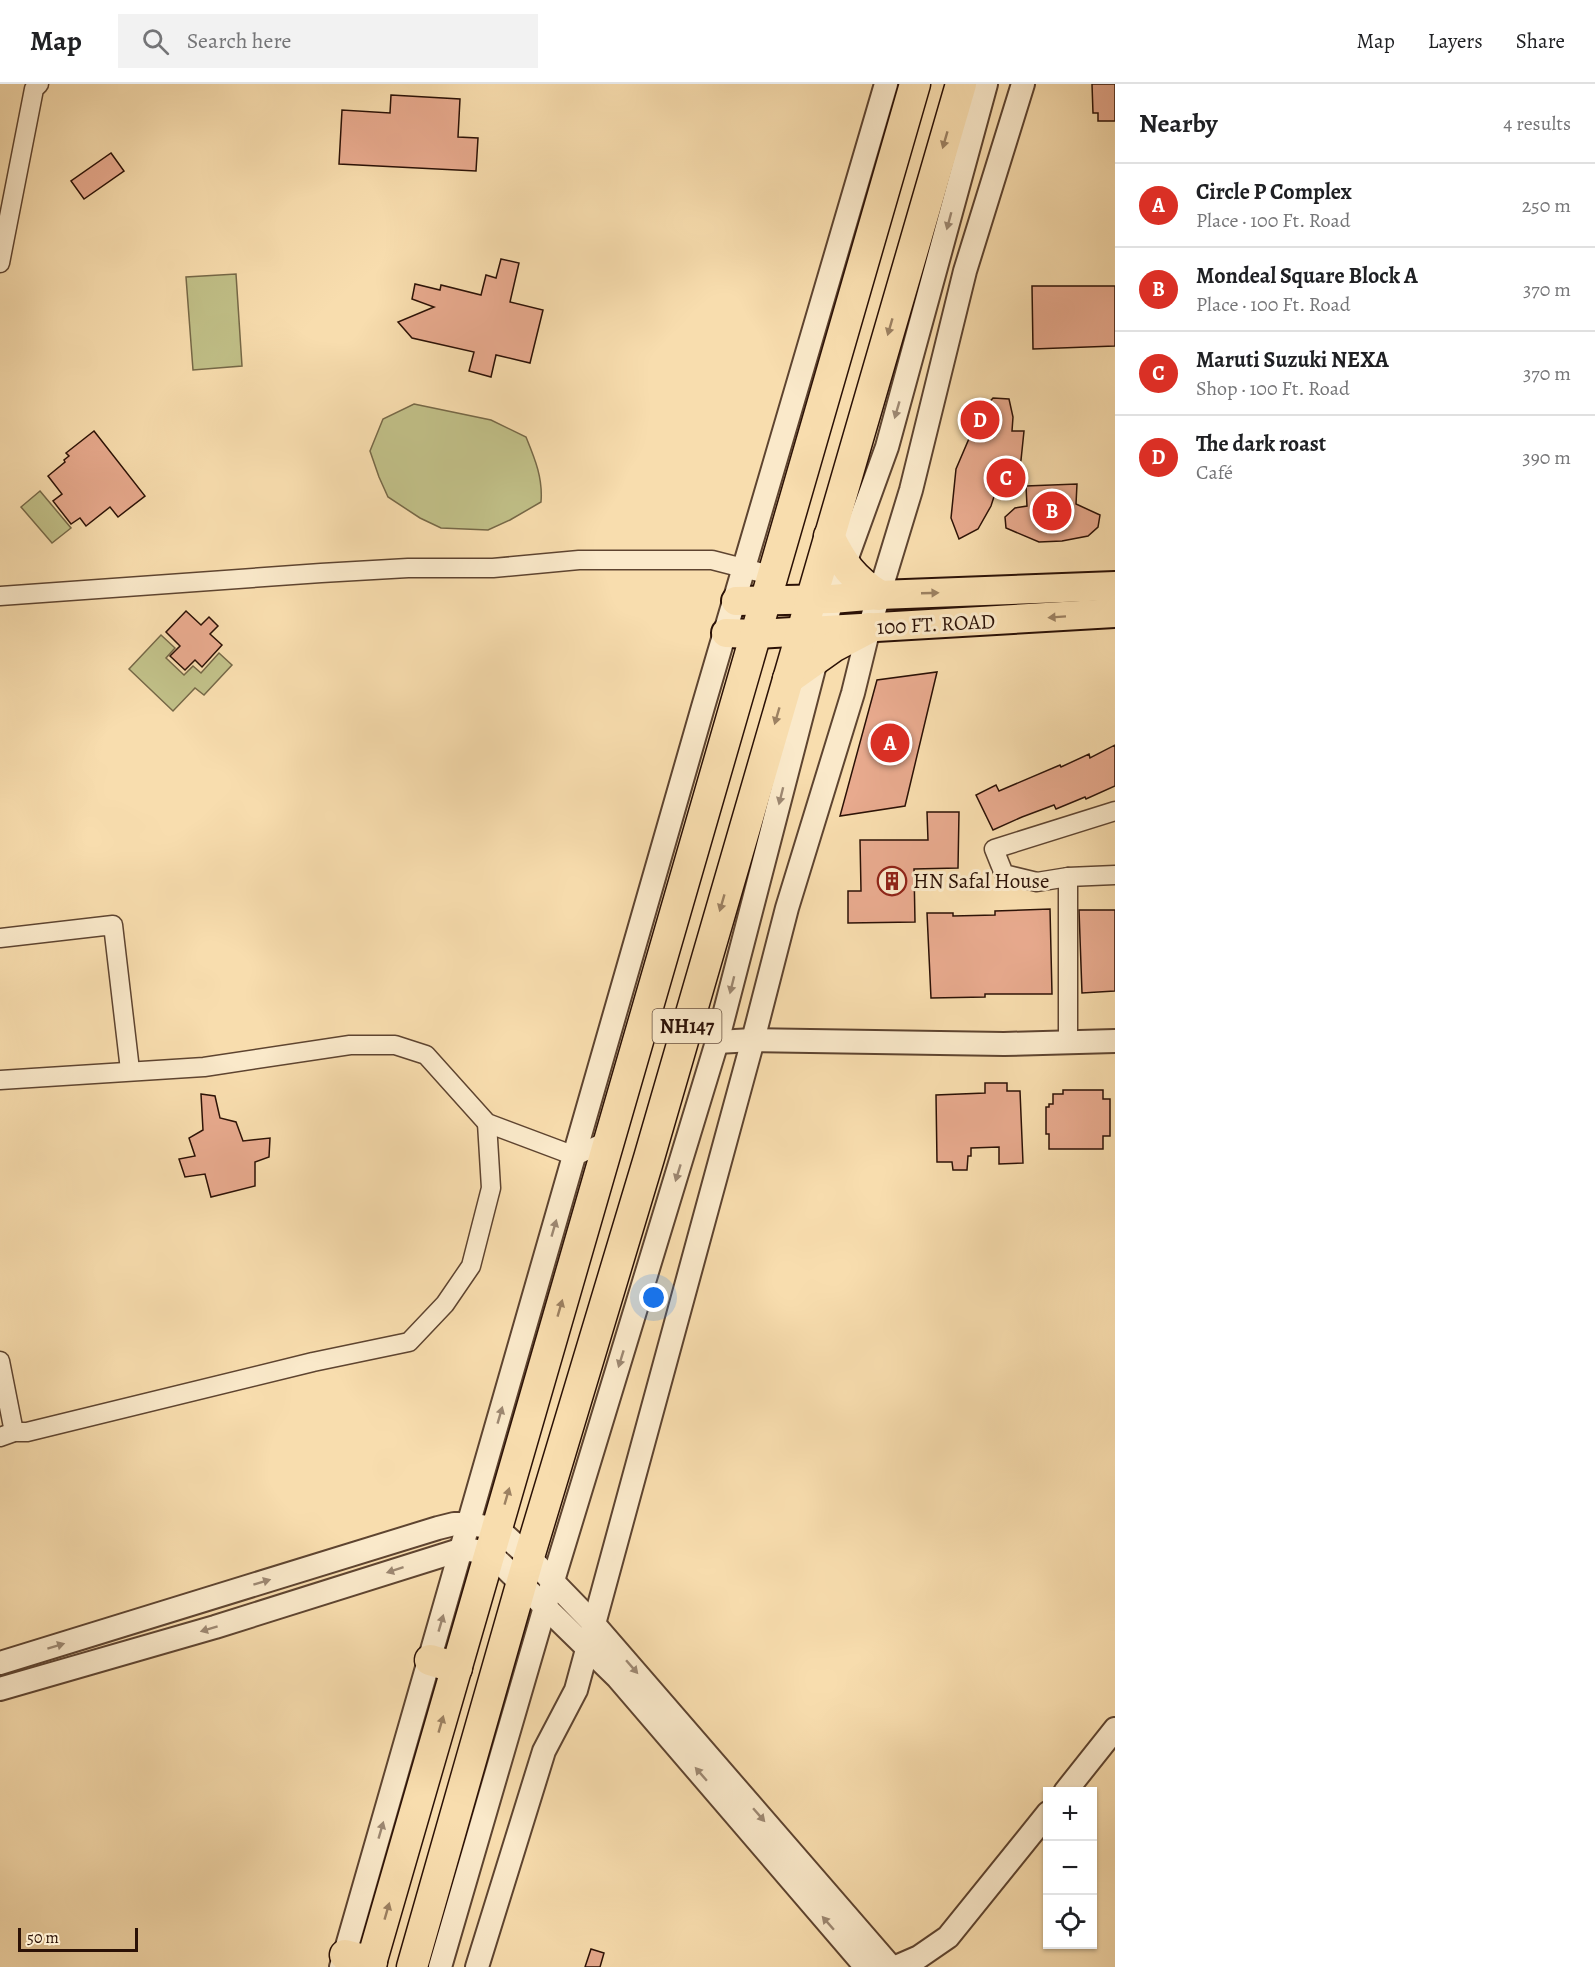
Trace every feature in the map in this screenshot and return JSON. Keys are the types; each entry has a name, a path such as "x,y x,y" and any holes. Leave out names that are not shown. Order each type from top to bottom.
{"highway":[{"name":"NH147","path":"357,1963 480,1539 609,1140 716,777 757,634 762,582 801,481 860,224 915,84"},
{"name":"NH147","path":"412,1967 525,1570 649,1158 788,679 813,631 822,599 829,536 961,84"},
{"path":"829,536 844,564 862,585 879,595"},
{"path":"788,679 833,647 869,628"}],"main road":[{"name":"100 FT. ROAD","path":"736,601 762,582 822,599 1115,586"},
{"name":"100 FT. ROAD","path":"726,633 757,634 1115,614"}],"street":[{"path":"0,596 354,571 408,568 493,568 579,560 712,560 762,582 772,474 860,224 886,84"},
{"path":"822,599 844,564 887,447 986,84"},
{"path":"477,1967 544,1751 576,1690 787,908 854,693 869,628 911,490 965,271 1023,84"},
{"path":"0,263 36,86"},
{"path":"772,474 801,481"},
{"path":"480,1539 575,1156 736,601"},
{"path":"440,1967 552,1583 717,1042 816,658 813,631"},
{"path":"686,768 716,777"},
{"path":"1115,812 994,849 1004,874 1037,882 1068,877 1115,875"},
{"path":"1068,877 1068,1042"},
{"path":"0,938 113,925 130,1070"},
{"path":"717,1042 753,1040 1004,1044 1115,1041"},
{"path":"0,1080 204,1067 350,1045 395,1045 426,1055 487,1123 575,1156 609,1140"},
{"path":"0,1361 7,1434 27,1432 313,1362 409,1342 445,1304 471,1266 491,1188 487,1123"},
{"path":"0,1663 438,1527 454,1524 525,1570 552,1583 593,1623 894,1967 919,1957 948,1937 1043,1818"},
{"path":"0,1689 216,1627 480,1539"},
{"path":"525,1570 545,1607 618,1678 866,1967"},
{"path":"1068,1787 1115,1729"}],"shaded area":[{"path":"236,274 242,366 193,370 186,277"},
{"path":"414,404 491,420 526,437 540,477 541,502 488,530 441,528 420,518 388,497 370,451 383,419"},
{"path":"40,491 71,528 52,543 21,507"},
{"path":"161,635 175,648 166,658 184,675 193,666 201,673 219,653 232,665 204,695 195,688 173,711 129,669"}],"building":[{"path":"1092,84 1115,84 1115,121 1098,121 1098,113 1093,113"},
{"path":"391,95 460,99 458,137 478,138 476,171 339,164 342,110 390,113"},
{"path":"111,153 124,171 84,199 71,181"},
{"path":"501,259 519,263 510,302 543,310 530,363 496,355 491,377 469,371 474,352 412,338 398,322 434,307 412,299 415,284 440,290 441,285 481,295 486,275 496,278"},
{"path":"1032,286 1115,286 1115,346 1033,349"},
{"path":"993,398 1009,399 1013,417 1012,431 1024,431 1021,460 1015,478 999,481 991,506 978,529 959,539 951,518 956,469 980,413"},
{"path":"94,431 145,496 118,517 110,507 86,526 80,518 71,524 53,501 62,494 48,476 65,462 64,460 69,456 66,453"},
{"path":"1077,484 1076,504 1100,515 1098,527 1088,536 1062,541 1039,542 1006,528 1005,517 1015,508 1027,506 1026,486"},
{"path":"186,611 201,625 209,617 218,626 210,634 222,645 202,667 195,660 185,670 170,656 180,646 166,632"},
{"path":"937,672 905,806 840,816 877,680"},
{"path":"1115,745 1115,786 1056,809 1054,805 993,830 976,795 996,785 999,791 1089,754 1090,758"},
{"name":"HN Safal House","path":"927,812 959,812 958,868 914,869 915,922 848,923 848,891 861,891 860,840 928,840"},
{"path":"1050,909 1052,994 985,994 985,997 931,998 927,913 953,913 953,916 995,915 995,911"},
{"path":"1079,910 1115,910 1115,991 1082,993"},
{"path":"985,1083 1007,1083 1007,1091 1020,1091 1023,1163 999,1164 999,1147 971,1148 967,1170 953,1170 952,1162 937,1162 936,1095 985,1093"},
{"path":"1063,1090 1103,1090 1103,1099 1110,1099 1110,1136 1103,1136 1103,1149 1049,1149 1049,1134 1046,1134 1046,1107 1053,1104 1053,1094 1063,1094"},
{"path":"201,1094 215,1096 220,1118 236,1122 243,1141 270,1138 269,1157 255,1162 255,1186 211,1197 205,1174 185,1177 179,1159 195,1156 189,1138 203,1130"},
{"path":"591,1949 604,1953 600,1967 585,1967"}],"place":[{"name":"The dark roast","path":"980,420"},
{"name":"Maruti Suzuki NEXA","path":"1006,478"},
{"name":"Mondeal Square Block A","path":"1052,511"},
{"name":"Circle P Complex","path":"890,743"},
{"name":"HN Safal House","path":"892,881"}]}
